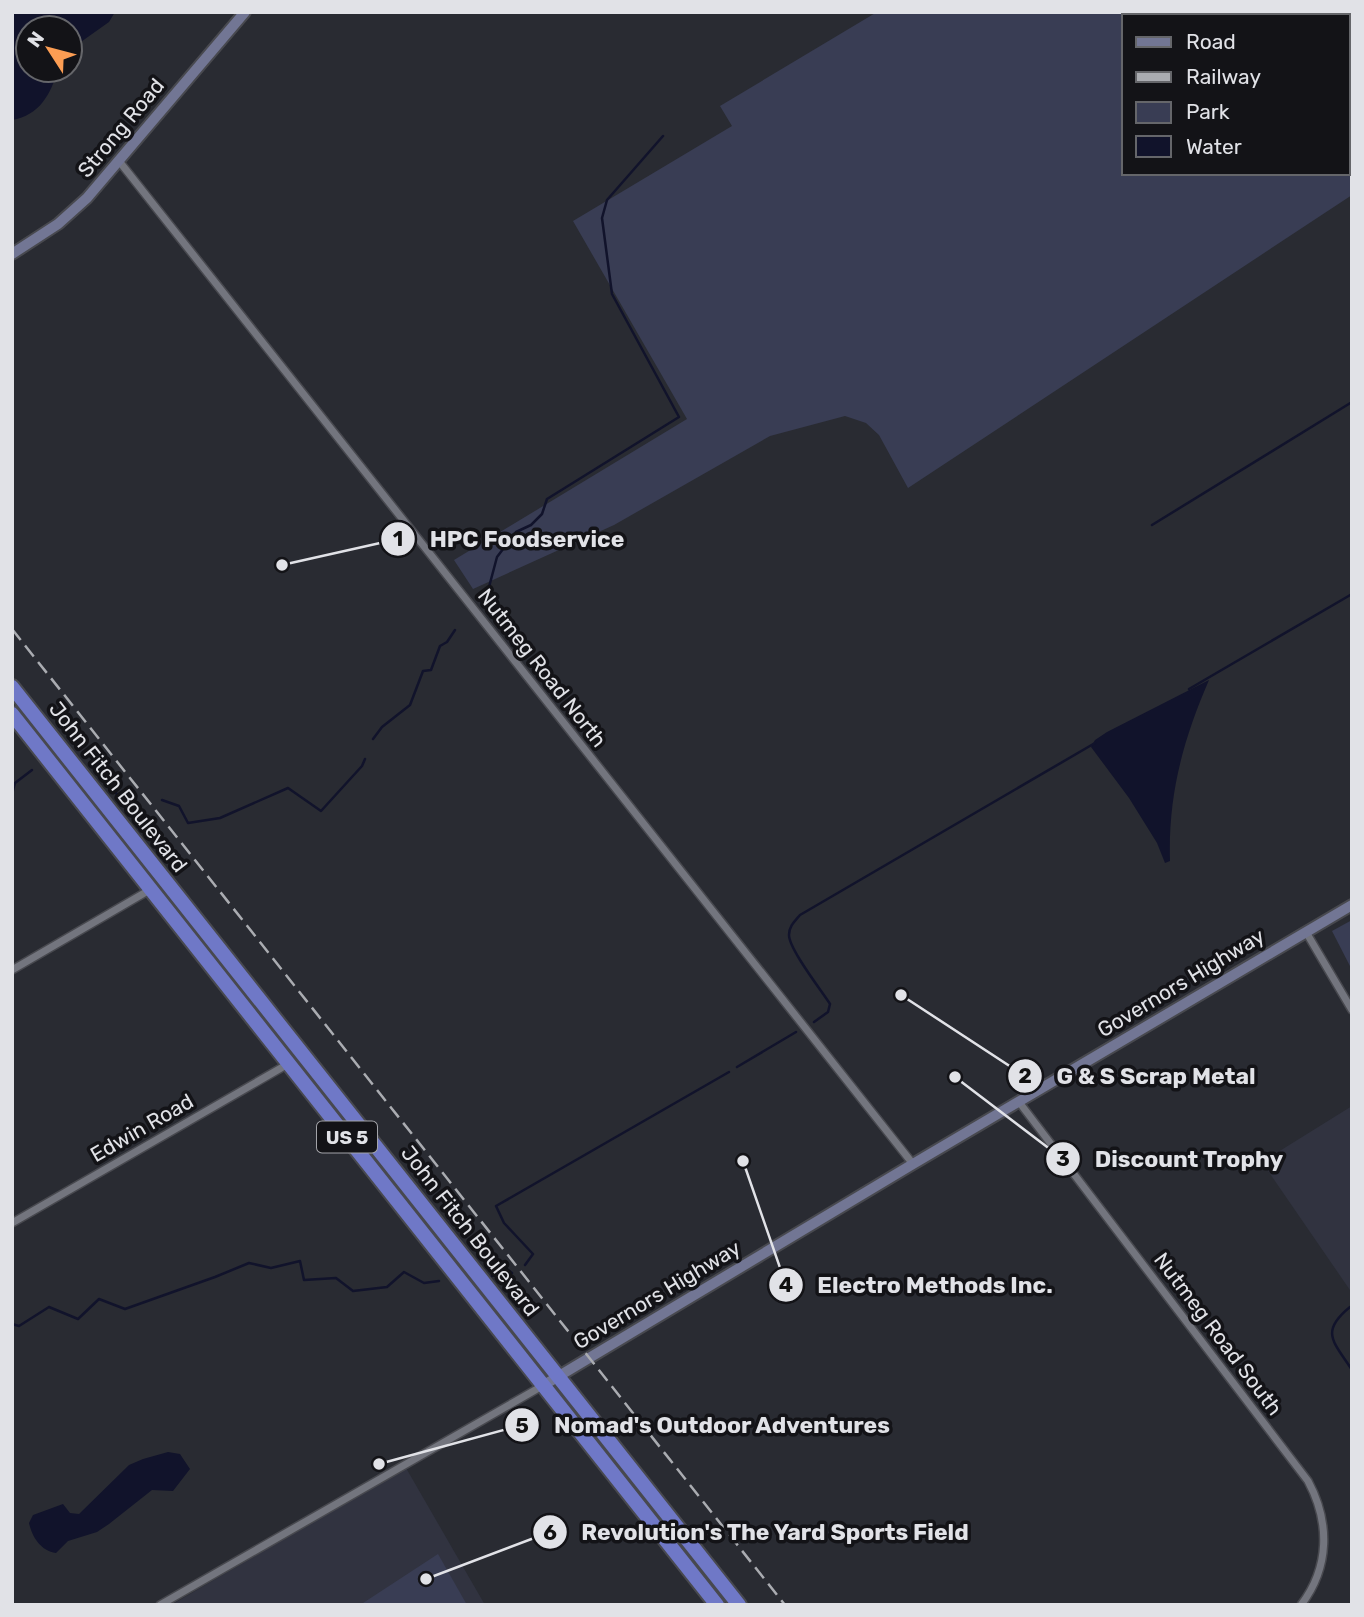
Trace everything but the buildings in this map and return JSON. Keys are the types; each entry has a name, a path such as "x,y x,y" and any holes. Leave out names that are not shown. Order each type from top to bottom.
{"highway":[{"name":"John Fitch Boulevard","path":"12,687 739,1605"},
{"name":"John Fitch Boulevard","path":"12,714 718,1605"}],"street":[{"name":"Strong Road","path":"12,254 40,238 74,211 245,12"},
{"name":"Nutmeg Road North","path":"118,161 912,1164"},
{"path":"12,971 165,880"},
{"name":"Governors Highway","path":"160,1605 558,1377 912,1164 1352,905"},
{"path":"1306,932 1352,1010"},
{"name":"Edwin Road","path":"12,1223 289,1064"},
{"name":"Nutmeg Road South","path":"1019,1102 1308,1481 1320,1506 1325,1548 1318,1575 1301,1605"}],"shaded area":[{"path":"1352,1106 1352,1293 1262,1162"},
{"path":"406,1468 485,1605 171,1605"}],"green space":[{"path":"877,12 1352,12 1352,195 908,488 879,435 866,423 845,416 770,436 614,525 473,589 454,560 687,419 573,221 732,126 720,106"},
{"path":"1352,920 1352,970 1332,931"},
{"path":"438,1554 467,1605 360,1605"}],"water":[{"path":"12,12 115,12 109,22 84,40 84,14 14,14 14,84 53,84 37,109 12,120"},
{"path":"1209,680 1179,768 1172,813 1170,861 1165,863 1157,843 1129,798 1091,747 1095,740 1107,732"},
{"path":"168,1452 180,1454 190,1469 173,1491 152,1490 97,1532 68,1541 56,1553 46,1549 35,1538 29,1523 33,1515 63,1504 70,1513 79,1514 129,1465"}],"waterway":[{"path":"481,602 489,587 497,557 516,532 531,525 542,514 547,499 679,417 612,294 602,218 607,200 663,136"},
{"path":"1152,525 1352,402"},
{"path":"1189,689 1352,594"},
{"path":"373,739 382,727 410,705 423,671 431,670 440,646 447,642 455,630"},
{"path":"814,1022 828,1012 830,1004 790,941 790,929 800,915 1095,743"},
{"path":"162,800 179,806 188,823 220,818 288,788 321,811 362,766 365,759"},
{"path":"12,794 15,783 32,770"},
{"path":"104,775 122,802 135,804"},
{"path":"737,1067 796,1032"},
{"path":"525,1265 533,1254 504,1223 496,1206 729,1072"},
{"path":"12,1324 19,1326 49,1307 78,1319 99,1299 125,1309 249,1263 271,1268 300,1261 304,1280 336,1278 353,1291 387,1287 404,1272 424,1283 439,1281"},
{"path":"492,1276 504,1267 512,1273"},
{"path":"1350,1307 1340,1316 1332,1331 1335,1344 1352,1370"}],"railway":[{"path":"12,629 785,1605"}],"place":[{"name":"HPC Foodservice","path":"282,565"},
{"name":"G & S Scrap Metal","path":"901,995"},
{"name":"Discount Trophy","path":"955,1077"},
{"name":"Electro Methods Inc.","path":"743,1161"},
{"name":"Nomad's Outdoor Adventures","path":"379,1464"},
{"name":"Revolution's The Yard Sports Field","path":"426,1579"}]}
